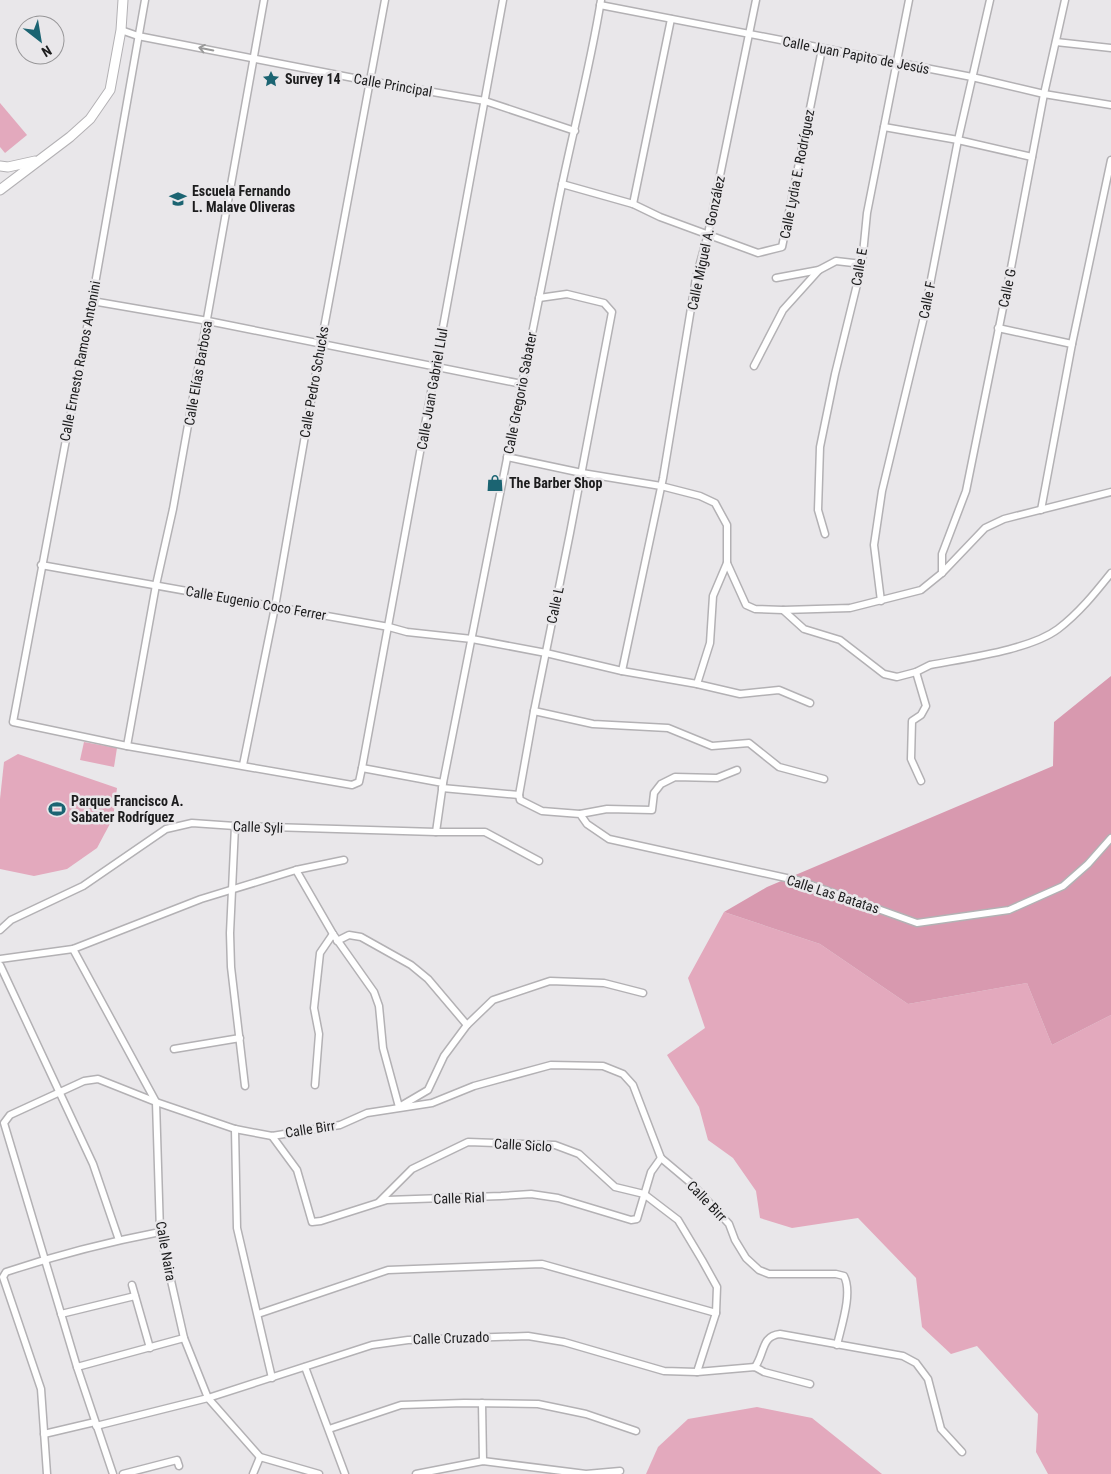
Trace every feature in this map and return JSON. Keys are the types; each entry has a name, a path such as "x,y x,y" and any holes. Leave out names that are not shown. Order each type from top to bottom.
{"street":[{"path":"0,190 70,137 90,119 110,90 121,30 123,0"},
{"name":"Calle Ernesto Ramos Antonini","path":"127,746 12,722 92,301 145,0"},
{"name":"Calle Elías Barbosa","path":"127,746 208,321 264,0"},
{"name":"Calle Pedro Schucks","path":"243,765 275,607 321,344 385,0"},
{"name":"Calle Juan Gabriel Llul","path":"243,765 352,785 359,782 504,0"},
{"name":"Calle Miguel A. González","path":"622,671 661,486 696,278 708,234 756,0"},
{"name":"Calle E","path":"825,534 818,510 820,447 835,374 862,264 867,213 909,0"},
{"name":"Calle F","path":"881,601 874,545 882,491 923,321 958,140 990,0"},
{"name":"Calle G","path":"942,573 942,554 966,492 1044,94 1065,0"},
{"name":"Calle Juan Papito de Jesús","path":"601,2 672,19 972,77 1044,94 1111,105"},
{"name":"Calle Gregorio Sabater","path":"436,832 442,785 507,457 601,2"},
{"path":"634,204 672,19"},
{"name":"Calle Principal","path":"121,30 138,36 369,81 485,101 575,131"},
{"path":"1056,42 1111,48"},
{"name":"Calle Lydia E. Rodríguez","path":"562,184 634,204 660,217 758,253 782,247 822,49"},
{"path":"884,127 958,140 1032,157"},
{"path":"0,166 8,167 40,160"},
{"path":"1041,510 1072,344 1111,160"},
{"path":"776,278 819,270 836,261 862,264"},
{"path":"754,366 783,310 819,270"},
{"name":"Calle L","path":"519,795 612,312 604,303 567,294 539,298"},
{"path":"92,301 208,321 522,384"},
{"path":"998,328 1072,344"},
{"path":"507,457 582,473 661,486 700,496 715,503 728,525 727,563 714,596 710,643 697,684"},
{"path":"727,563 746,605 755,610 850,608 921,590 942,573 985,528 1004,519 1111,492"},
{"name":"Calle Eugenio Coco Ferrer","path":"41,565 388,626 407,632 472,639 740,694 779,690 810,703"},
{"path":"782,610 804,629 840,640 884,674 896,676 916,672 930,665 1026,645 1057,630 1084,606 1111,573"},
{"path":"916,672 926,706 921,715 912,721 911,758 921,782"},
{"path":"534,711 593,724 668,728 712,746 749,743 779,767 824,779"},
{"path":"127,746 243,765"},
{"path":"362,768 442,785 519,795 520,800 542,810 580,814 606,809 652,810 654,793 661,784 674,777 717,778 736,770"},
{"name":"Calle Las Batatas","path":"580,814 587,824 609,839 800,881 917,923 1009,910 1063,886 1088,864 1111,838"},
{"name":"Calle Syli","path":"0,930 11,920 83,886 166,829 192,823 235,826 485,832 539,861"},
{"path":"235,826 231,891 231,967 245,1086"},
{"path":"0,959 73,949 201,899 296,870 344,860"},
{"path":"296,870 332,934 374,992 379,1006 383,1048 399,1107 428,1090 444,1056 467,1025 493,1000 550,981 604,983 643,993"},
{"path":"315,1085 319,1034 314,1008 320,953 332,934"},
{"path":"337,941 349,936 361,937 411,966 428,979 467,1025"},
{"name":"Calle Naira","path":"73,949 156,1102 160,1232 184,1338 208,1398 260,1456"},
{"path":"0,965 94,1164 119,1240"},
{"path":"174,1049 240,1038"},
{"name":"Calle Birr","path":"112,1474 60,1314 4,1123 10,1115 84,1081 98,1079 156,1102 235,1129 272,1136 340,1125 367,1113 432,1103 474,1086 551,1065 603,1066 623,1074 633,1085 661,1158 692,1184 729,1224 735,1240 746,1258 759,1270 769,1274 836,1274 844,1276 847,1282 845,1310 837,1345"},
{"path":"235,1129 236,1228 272,1378"},
{"name":"Calle Rial","path":"272,1136 297,1170 312,1222 321,1221 387,1200 531,1194 558,1198 632,1220 638,1219 651,1172 661,1158"},
{"name":"Calle Siclo","path":"378,1202 412,1169 468,1142 555,1145 579,1154 615,1187 644,1194 678,1220 717,1287 716,1313 697,1372"},
{"path":"47,1474 41,1388 2,1277 6,1272 44,1259 119,1240 160,1232"},
{"path":"258,1314 388,1270 542,1264 716,1313"},
{"path":"132,1285 150,1348"},
{"path":"60,1314 135,1296"},
{"path":"755,1367 760,1359 767,1338 780,1334 903,1356 916,1363 928,1379 941,1429 962,1452"},
{"name":"Calle Cruzado","path":"44,1434 208,1398 372,1345 408,1340 528,1336 564,1342 664,1371 697,1372 755,1367 764,1372 810,1384"},
{"path":"77,1367 184,1338"},
{"path":"305,1367 345,1474"},
{"path":"329,1429 401,1405 482,1403 538,1404 586,1414 636,1431"},
{"path":"482,1403 483,1461"},
{"path":"253,1474 260,1456 319,1474"},
{"path":"123,1474 177,1460 179,1466"},
{"path":"416,1474 483,1461 543,1472 586,1474 620,1471"}],"shaded area":[{"path":"0,103 27,135 5,153 0,147"},
{"path":"1111,676 1111,1015 1052,1045 1027,983 908,1004 820,944 724,912 767,887 1053,766 1054,722"},
{"path":"84,742 117,748 114,767 80,760"},
{"name":"Parque Francisco A. Sabater Rodríguez","path":"18,754 117,788 113,818 97,848 67,869 34,876 0,869 0,799 4,762"},
{"path":"724,912 820,944 908,1004 1027,983 1052,1045 1111,1015 1111,1474 1048,1474 1036,1452 1038,1414 977,1346 951,1354 922,1327 916,1278 858,1218 792,1228 760,1218 756,1191 733,1158 708,1140 699,1107 667,1055 705,1028 688,978"},
{"path":"757,1407 812,1418 882,1474 646,1474 658,1447 688,1419"}],"place":[{"name":"Survey 14","path":"271,79"},
{"name":"Escuela Fernando L. Malave Oliveras","path":"178,199"},
{"name":"The Barber Shop","path":"495,483"},
{"name":"Parque Francisco A. Sabater Rodríguez","path":"57,809"}]}
